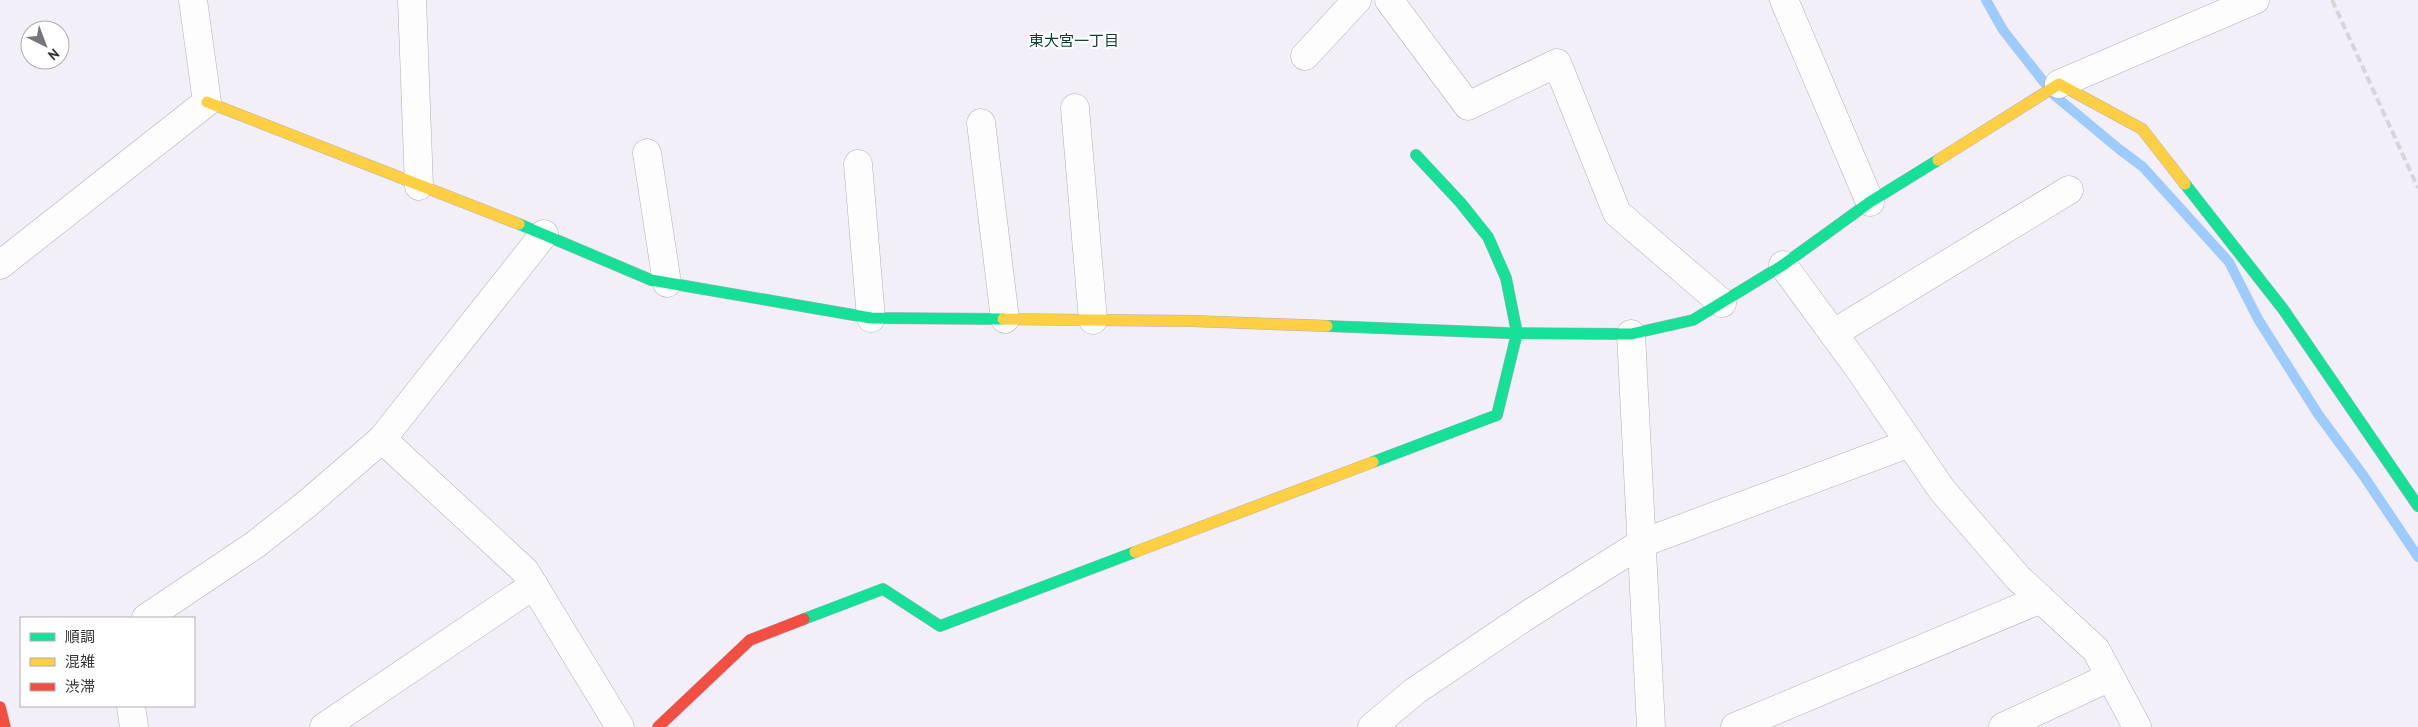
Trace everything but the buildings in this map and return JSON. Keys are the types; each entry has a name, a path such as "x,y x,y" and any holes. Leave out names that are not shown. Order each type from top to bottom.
{"street":[{"path":"193,0 207,102"},
{"path":"412,0 419,186"},
{"path":"1305,56 1357,0"},
{"path":"1389,0 1468,106 1558,63 1617,214 1722,303"},
{"path":"1784,0 1870,202"},
{"path":"207,102 544,234 651,280 871,318 1193,321 1517,333 1631,334 1693,320 1783,265 1870,202 2059,84 2255,0"},
{"path":"2059,84 2142,129 2283,308 2418,506"},
{"path":"0,265 207,102"},
{"path":"1075,108 1093,320"},
{"path":"981,123 1006,319"},
{"path":"647,153 667,283"},
{"path":"658,727 750,640 883,589 940,626 1497,415 1517,333 1506,278 1488,237 1460,202 1416,155"},
{"path":"858,164 871,318"},
{"path":"1834,333 2069,190"},
{"path":"147,617 270,532 308,503 382,439 544,234"},
{"path":"1783,265 1834,333 1942,490 2018,578 2096,650 2137,727"},
{"path":"1631,334 1650,727"},
{"path":"382,439 525,571 620,727"},
{"path":"1372,727 1415,692 1526,616 1640,544 1910,443"},
{"path":"324,727 534,585"},
{"path":"1735,727 2041,599"},
{"path":"2003,727 2110,677"},
{"path":"0,707 5,727"},
{"path":"131,707 134,727"}],"waterway":[{"path":"1986,0 2003,30 2054,95 2143,167 2229,262 2258,319 2318,414 2363,475 2418,557"}],"railway":[{"path":"2332,0 2418,188"}],"traffic: fast":[{"path":"1373,462 1497,415 1517,333 1506,278 1488,237 1460,202 1416,155"},
{"path":"1327,326 1506,333 1631,334 1693,320 1783,265 1870,202 1938,160"},
{"path":"2185,184 2283,309 2418,506"},
{"path":"519,224 651,280 871,318 1003,319"},
{"path":"804,619 883,589 940,626 1135,552"}],"traffic: slow":[{"path":"1938,160 2059,84 2142,129 2185,184"},
{"path":"207,102 519,224"},
{"path":"1003,319 1193,321 1327,326"},
{"path":"1135,552 1373,462"}],"traffic: jam":[{"path":"658,727 750,640 804,619"},
{"path":"0,707 5,727"}],"district":[{"name":"東大宮一丁目","path":"1074,40"}]}
